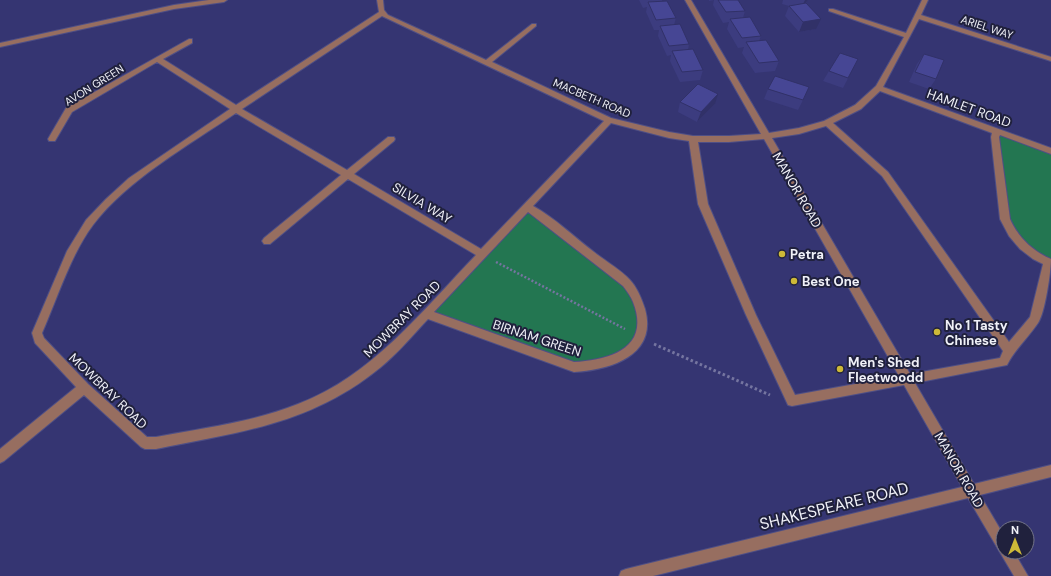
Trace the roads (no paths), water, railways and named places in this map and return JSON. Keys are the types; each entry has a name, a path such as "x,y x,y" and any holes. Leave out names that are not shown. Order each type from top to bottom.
{"street":[{"path":"0,45 174,7 224,0"},
{"path":"380,0 380,9 382,13"},
{"name":"MANOR ROAD","path":"688,0 995,532"},
{"name":"MACBETH ROAD","path":"382,13 610,120 648,131 693,139 729,139 766,136 798,131 827,122 858,107 879,88 908,36 925,0"},
{"path":"831,10 908,36"},
{"name":"MOWBRAY ROAD","path":"382,13 236,109 132,180 109,201 89,223 72,251 37,333 39,340 84,388 145,442 156,442 251,423 287,414 319,401 345,387 369,370 389,353 610,120"},
{"name":"ARIEL WAY","path":"917,16 1051,59"},
{"path":"486,63 534,25"},
{"name":"AVON GREEN","path":"52,139 69,110 189,41"},
{"path":"157,59 236,109"},
{"name":"HAMLET ROAD","path":"879,88 1051,151"},
{"name":"SILVIA WAY","path":"236,109 482,254"},
{"path":"827,122 885,174 1009,350"},
{"path":"693,139 703,204 752,316 792,402 1003,362 1009,350 1034,319 1049,262 1021,245 1008,228 1005,219 995,137 997,131"},
{"path":"267,241 391,139"},
{"name":"BIRNAM GREEN","path":"427,314 574,368 591,368 610,364 625,356 634,347 639,337 642,323 640,308 635,295 627,283 537,213 528,208"},
{"path":"0,457 84,388"},
{"name":"SHAKESPEARE ROAD","path":"626,576 1051,471"},
{"path":"1012,560 1021,576"}],"place":[{"name":"Petra","path":"782,254"},
{"name":"Best One","path":"794,281"},
{"name":"No 1 Tasty Chinese","path":"937,332"},
{"name":"Men's Shed Fleetwoodd","path":"840,369"}]}
